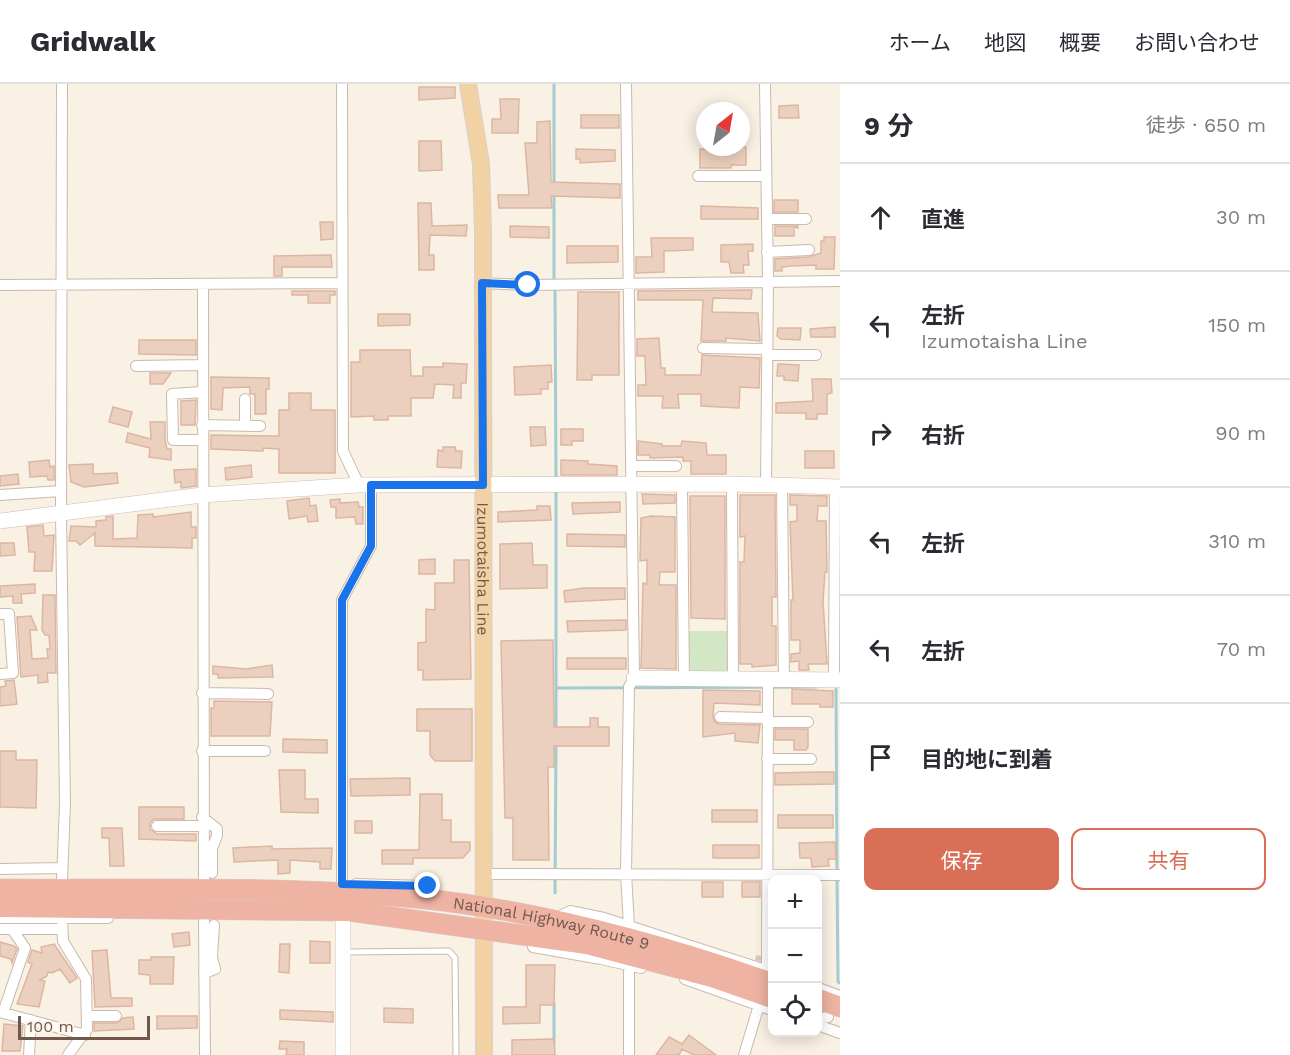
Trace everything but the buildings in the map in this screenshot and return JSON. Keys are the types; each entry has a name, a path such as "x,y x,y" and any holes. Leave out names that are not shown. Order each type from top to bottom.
{"highway":[{"name":"National Highway Route 9","path":"0,889 187,886 310,892 378,891 550,921 624,937 768,974"},
{"name":"National Highway Route 9","path":"0,907 24,913 281,914 349,910 437,928 484,928 588,944 703,980 760,1005"}],"main road":[{"name":"Izumotaisha Line","path":"468,84 481,164 484,1055"}],"street":[{"path":"62,84 61,513 65,769 62,874"},
{"path":"342,84 343,451 365,485 371,546 342,600 342,884"},
{"path":"626,84 634,678 629,687 626,873 629,927"},
{"path":"765,84 768,281 766,484"},
{"path":"698,176 766,176"},
{"path":"767,219 806,219"},
{"path":"767,252 809,250"},
{"path":"482,283 627,284 840,281"},
{"path":"0,285 342,283"},
{"path":"202,821 203,285"},
{"path":"703,348 816,355"},
{"path":"136,366 202,365"},
{"path":"202,392 172,394 173,440 202,440"},
{"path":"245,399 245,426"},
{"path":"202,425 260,426"},
{"path":"632,466 676,465"},
{"path":"682,484 684,680"},
{"path":"732,484 734,679"},
{"path":"0,521 202,495 365,485 766,484 838,486 837,680 634,678"},
{"path":"783,485 784,679"},
{"path":"0,495 61,491"},
{"path":"0,614 9,614 13,673 0,674"},
{"path":"768,679 768,929"},
{"path":"202,693 268,694"},
{"path":"720,717 808,722"},
{"path":"202,751 265,751"},
{"path":"767,759 812,759"},
{"path":"157,826 202,821 217,829 208,877"},
{"path":"0,869 187,886 208,877 342,884 378,891 428,886"},
{"path":"0,880 62,874"},
{"path":"482,874 840,874"},
{"path":"761,956 760,917 767,910"},
{"path":"550,921 570,911 604,918 698,947 768,974"},
{"path":"0,918 24,913 62,924"},
{"path":"6,929 62,924 129,913 204,918 281,914 437,928"},
{"path":"204,918 205,1055"},
{"path":"342,921 343,1055"},
{"path":"62,924 63,941 86,979 85,1035 68,1055"},
{"path":"204,973 215,969 212,957 214,925"},
{"path":"6,929 25,948 2,1012 85,1035"},
{"path":"588,944 601,959"},
{"path":"533,947 703,980"},
{"path":"679,953 698,947"},
{"path":"629,965 629,1055"},
{"path":"840,996 824,1008 840,1033"},
{"path":"744,1055 760,1005"},
{"path":"87,1016 116,1017"},
{"path":"29,1055 31,1020"}],"lane":[{"path":"343,952 449,951 455,958 456,1055"}],"green space":[{"path":"688,631 729,631 729,675 687,671"}],"waterway":[{"path":"554,84 554,186"},
{"path":"554,193 554,282"},
{"path":"555,289 556,480"},
{"path":"556,490 556,729"},
{"path":"557,688 817,687"},
{"path":"836,687 837,872"},
{"path":"555,893 556,745"},
{"path":"837,878 838,982 840,983"},
{"path":"554,1003 554,1044"}],"tunnel":[{"path":"757,976 761,956"}],"route":[{"path":"428,886 342,884 342,600 371,546 371,485 483,485 482,283 528,285"}]}
